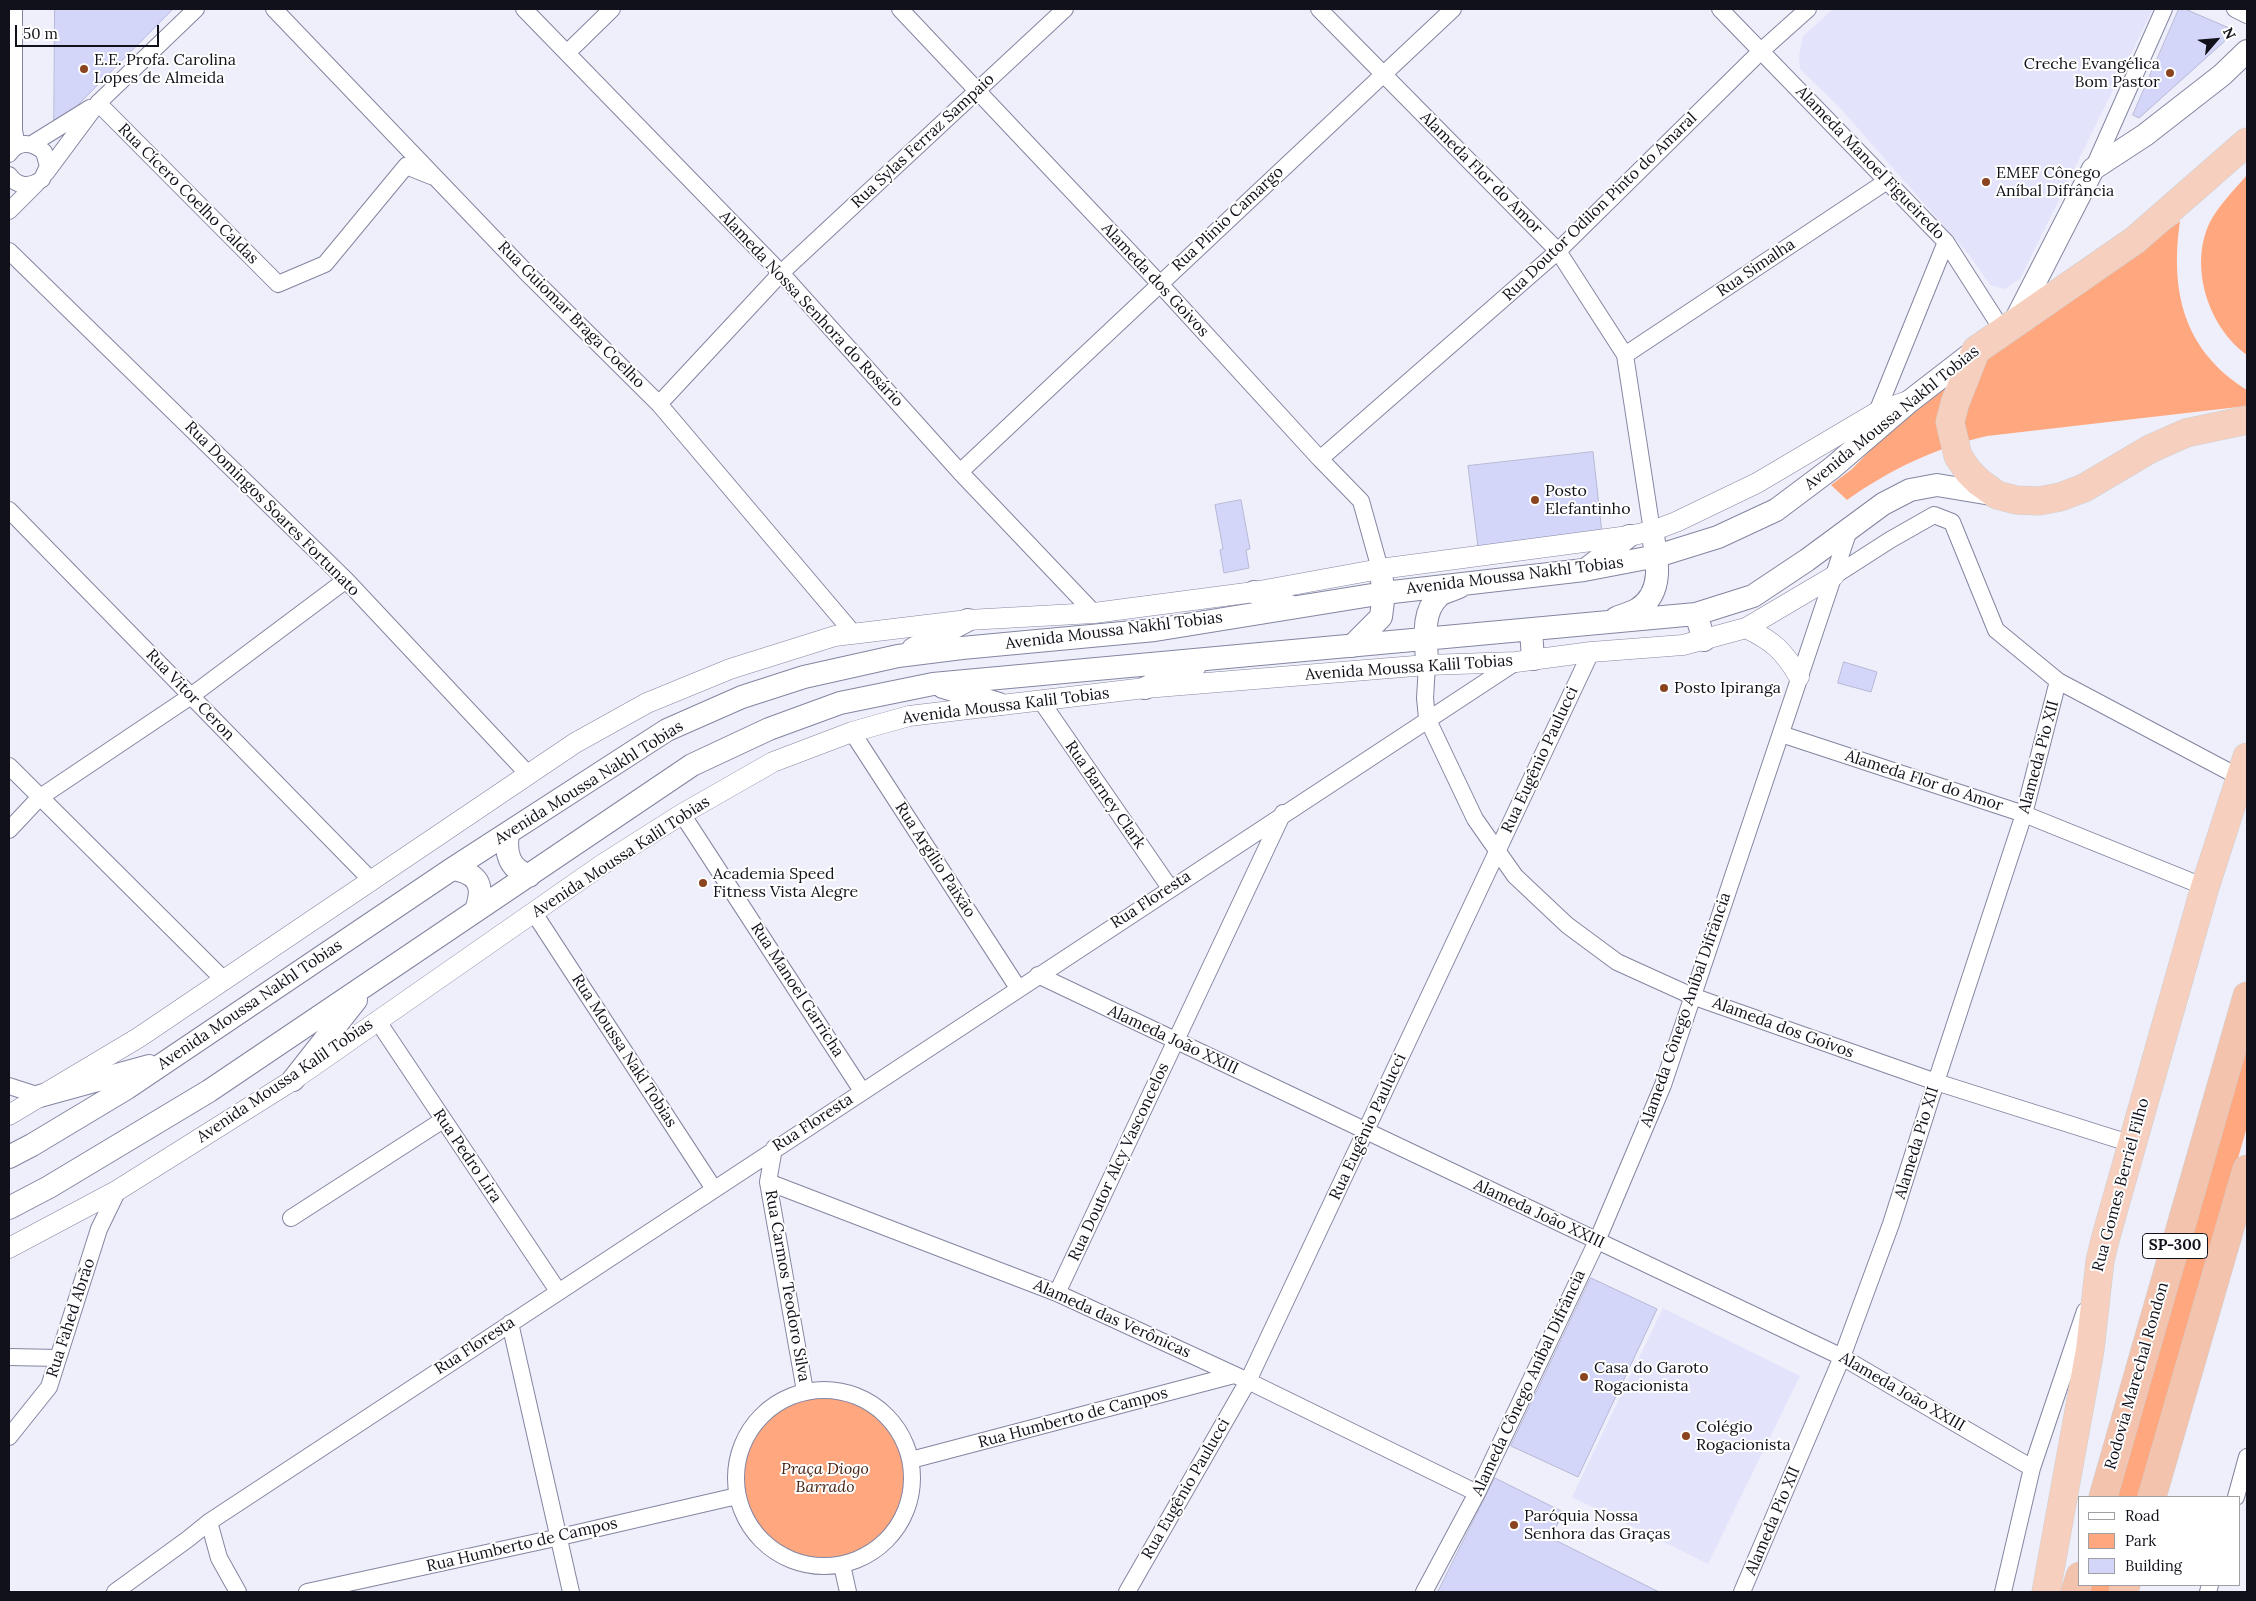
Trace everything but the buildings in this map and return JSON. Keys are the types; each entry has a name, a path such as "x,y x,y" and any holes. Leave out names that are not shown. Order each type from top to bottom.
{"highway":[{"name":"Avenida Moussa Nakhl Tobias","path":"1976,350 2135,240 2247,142"},
{"path":"1976,350 1955,403 1950,422 1958,456 1968,472 1997,495"},
{"name":"Avenida Moussa Nakhl Tobias","path":"1997,495 2016,500 2038,501 2060,497 2084,488 2150,449 2186,433 2247,420"},
{"path":"2219,426 2247,440"},
{"name":"Rua Gomes Berriel Filho","path":"2100,1261 2206,887 2244,767"},
{"name":"Rodovia Marechal Rondon","path":"2102,1496 2247,996"},
{"name":"SP-300","path":"2152,1496 2247,1169"},
{"path":"2192,1362 2247,1222"},
{"path":"2046,1592 2090,1350 2100,1261"}],"main road":[{"path":"2008,327 2093,169 2145,135 2222,75 2247,51"},
{"name":"Avenida Moussa Nakhl Tobias","path":"9,1157 32,1146 169,1061 452,869 667,730 742,697 804,676 898,656 1155,630 1384,593 1584,570 1657,556 1718,537 1776,510 1832,468 1910,401 1976,350"},
{"name":"Avenida Moussa Nakhl Tobias","path":"9,1208 48,1187 209,1091 692,765 769,729 840,703 933,684 1604,624 1696,614 1753,596 1849,530 1883,504 1910,490 1937,485 1997,495"},
{"path":"1604,624 1638,609 1654,594 1657,556 1652,531"},
{"path":"1584,570 1629,536"},
{"path":"1352,646 1381,617 1384,593 1380,569"},
{"path":"1427,665 1425,627 1427,616 1438,596 1472,582"},
{"path":"1254,592 1293,608"},
{"path":"1696,614 1704,640"},
{"path":"898,656 968,620"},
{"path":"1524,660 1531,630"},
{"path":"1145,688 1209,659"},
{"path":"933,684 999,704"},
{"path":"508,833 506,852 511,864 519,872 529,876"},
{"path":"452,869 466,871 474,876 480,885 481,897 476,910"},
{"path":"293,1080 369,984"},
{"path":"40,1096 169,1061"}],"street":[{"path":"14,9 14,131 16,148"},
{"path":"9,211 41,178 98,103 196,9"},
{"name":"Rua Guiomar Braga Coelho","path":"274,9 525,271 659,404 854,634"},
{"name":"Alameda Nossa Senhora do Rosário","path":"524,9 568,52 781,274 960,472 1094,613"},
{"path":"568,52 612,9"},
{"name":"Alameda dos Goivos","path":"900,9 1159,283 1320,459 1361,501 1380,569"},
{"name":"Rua Sylas Ferraz Sampaio","path":"659,404 781,274 1064,9"},
{"name":"Alameda Flor do Amor","path":"1319,9 1558,251 1625,355 1652,531"},
{"name":"Rua Plinio Camargo","path":"960,472 1159,283 1384,76 1453,9"},
{"name":"Alameda Manoel Figueiredo","path":"1720,9 1946,242 2008,327"},
{"name":"Rua Doutor Odilon Pinto do Amaral","path":"1320,459 1558,251 1761,51 1808,9"},
{"path":"2093,169 2164,9"},
{"path":"2235,9 2247,15"},
{"path":"16,148 98,103"},
{"name":"Rua Cícero Coelho Caldas","path":"98,103 278,284 325,264 406,166 437,178"},
{"path":"9,177 22,185 41,178 48,166 44,152 16,148"},
{"name":"Rua Simalha","path":"1625,355 1887,181"},
{"path":"1877,412 1946,242"},
{"name":"Rua Domingos Soares Fortunato","path":"9,251 346,580 528,774"},
{"path":"9,1115 138,1038 574,743 647,703 730,668 835,636 968,620 1094,613 1254,592 1380,569 1629,536 1652,531 1676,522 1757,483 1877,412 1910,401"},
{"name":"Rua Vitor Ceron","path":"9,510 371,880"},
{"path":"1834,576 1890,540 1934,515 1952,522 1996,630 2058,681 2244,767"},
{"name":"Alameda Cônego Aníbal Difrância","path":"1424,1592 1477,1493 1597,1241 1663,1085 1849,530"},
{"name":"Avenida Moussa Kalil Tobias","path":"9,1248 118,1190 293,1080 376,1020 603,864 682,814 773,762 852,732 909,716 1145,688 1427,665 1524,660 1590,652 1683,645 1746,628 1834,576"},
{"path":"9,830 40,798 191,696 346,580"},
{"path":"1746,628 1764,636 1787,656 1799,677"},
{"name":"Rua Eugênio Paulucci","path":"1127,1592 1241,1378 1366,1132 1590,652"},
{"name":"Rua Floresta","path":"115,1592 188,1540 209,1522 774,1148 1427,718 1524,660"},
{"name":"Alameda dos Goivos","path":"1427,665 1424,698 1427,718 1475,819 1515,876 1567,925 1617,962 1692,996 1936,1082 2132,1144"},
{"name":"Alameda Pio XII","path":"1742,1592 1842,1357 1891,1224 2024,814 2058,681"},
{"name":"Rua Barney Clark","path":"1041,701 1170,888"},
{"name":"Rua Argílio Paixão","path":"852,732 1018,988"},
{"name":"Alameda Flor do Amor","path":"1781,734 2024,814 2206,887"},
{"path":"9,766 224,980"},
{"name":"Rua Manoel Garricha","path":"682,814 862,1091"},
{"name":"Rua Doutor Alcy Vasconcelos","path":"1057,1293 1283,814"},
{"name":"Rua Moussa Nakl Tobias","path":"534,913 714,1189"},
{"name":"Alameda João XXIII","path":"1038,975 1842,1357 2032,1468"},
{"name":"Rua Pedro Lira","path":"376,1020 558,1291"},
{"path":"9,1086 40,1096"},
{"path":"291,1218 443,1120"},
{"path":"768,1182 774,1148"},
{"name":"Alameda das Verônicas","path":"768,1182 1057,1293 1241,1378 1477,1493"},
{"name":"Rua Carmos Teodoro Silva","path":"768,1182 805,1391"},
{"name":"Rua Fahed Abrão","path":"9,1437 49,1387 99,1229 118,1190"},
{"name":"Rua Gomes Berriel Filho","path":"2003,1592 2032,1468 2100,1261"},
{"path":"510,1323 571,1592"},
{"path":"9,1357 58,1358"},
{"name":"Rua Humberto de Campos","path":"911,1460 1241,1378"},
{"path":"833,1389 860,1397 883,1412 901,1434 911,1460 912,1488 905,1515 889,1538 868,1555 842,1565 814,1566 788,1559 764,1543 747,1522 737,1496 736,1468 743,1441 758,1418 779,1401 805,1391 833,1389"},
{"path":"2240,1496 2247,1457"},
{"name":"Rua Humberto de Campos","path":"307,1592 737,1496"},
{"path":"209,1522 220,1558 238,1592"},
{"path":"842,1565 848,1592"}],"shaded area":[{"name":"EMEF Cônego Aníbal Difrância","path":"1833,9 2153,9 2020,279 2005,289 1990,285 1970,256 1840,108 1800,69 1799,56 1803,36"},
{"name":"Colégio Rogacionista","path":"1663,1308 1800,1376 1708,1564 1572,1497"}],"green space":[{"path":"2247,175 2247,355 2222,329 2213,313 2206,296 2202,278 2201,259 2203,241 2209,224"},
{"path":"2180,221 2177,271 2180,295 2186,317 2195,337 2208,357 2225,374 2247,390 2247,406 1987,436 1950,446 1914,461 1897,469 1847,500 1831,485 1852,469 1900,420 2095,285"},
{"path":"2247,1037 2247,1127 2141,1496 2115,1496"},
{"name":"Praça Diogo Barrado","path":"832,1394 856,1400 884,1418 902,1446 907,1462 907,1494 902,1510 884,1538 871,1548 848,1559 816,1562 792,1556 764,1538 754,1525 743,1502 740,1470 746,1446 764,1418 777,1408 800,1397"},
{"path":"2090,1586 2116,1586 2114,1592 2088,1592"}],"place":[{"name":"E.E. Profa. Carolina Lopes de Almeida","path":"84,69"},
{"name":"Creche Evangélica Bom Pastor","path":"2170,73"},
{"name":"EMEF Cônego Aníbal Difrância","path":"1986,182"},
{"name":"Posto Elefantinho","path":"1535,500"},
{"name":"Posto Ipiranga","path":"1664,688"},
{"name":"Academia Speed Fitness Vista Alegre","path":"703,883"},
{"name":"Casa do Garoto Rogacionista","path":"1584,1377"},
{"name":"Colégio Rogacionista","path":"1686,1436"},
{"name":"Paróquia Nossa Senhora das Graças","path":"1514,1525"}]}
